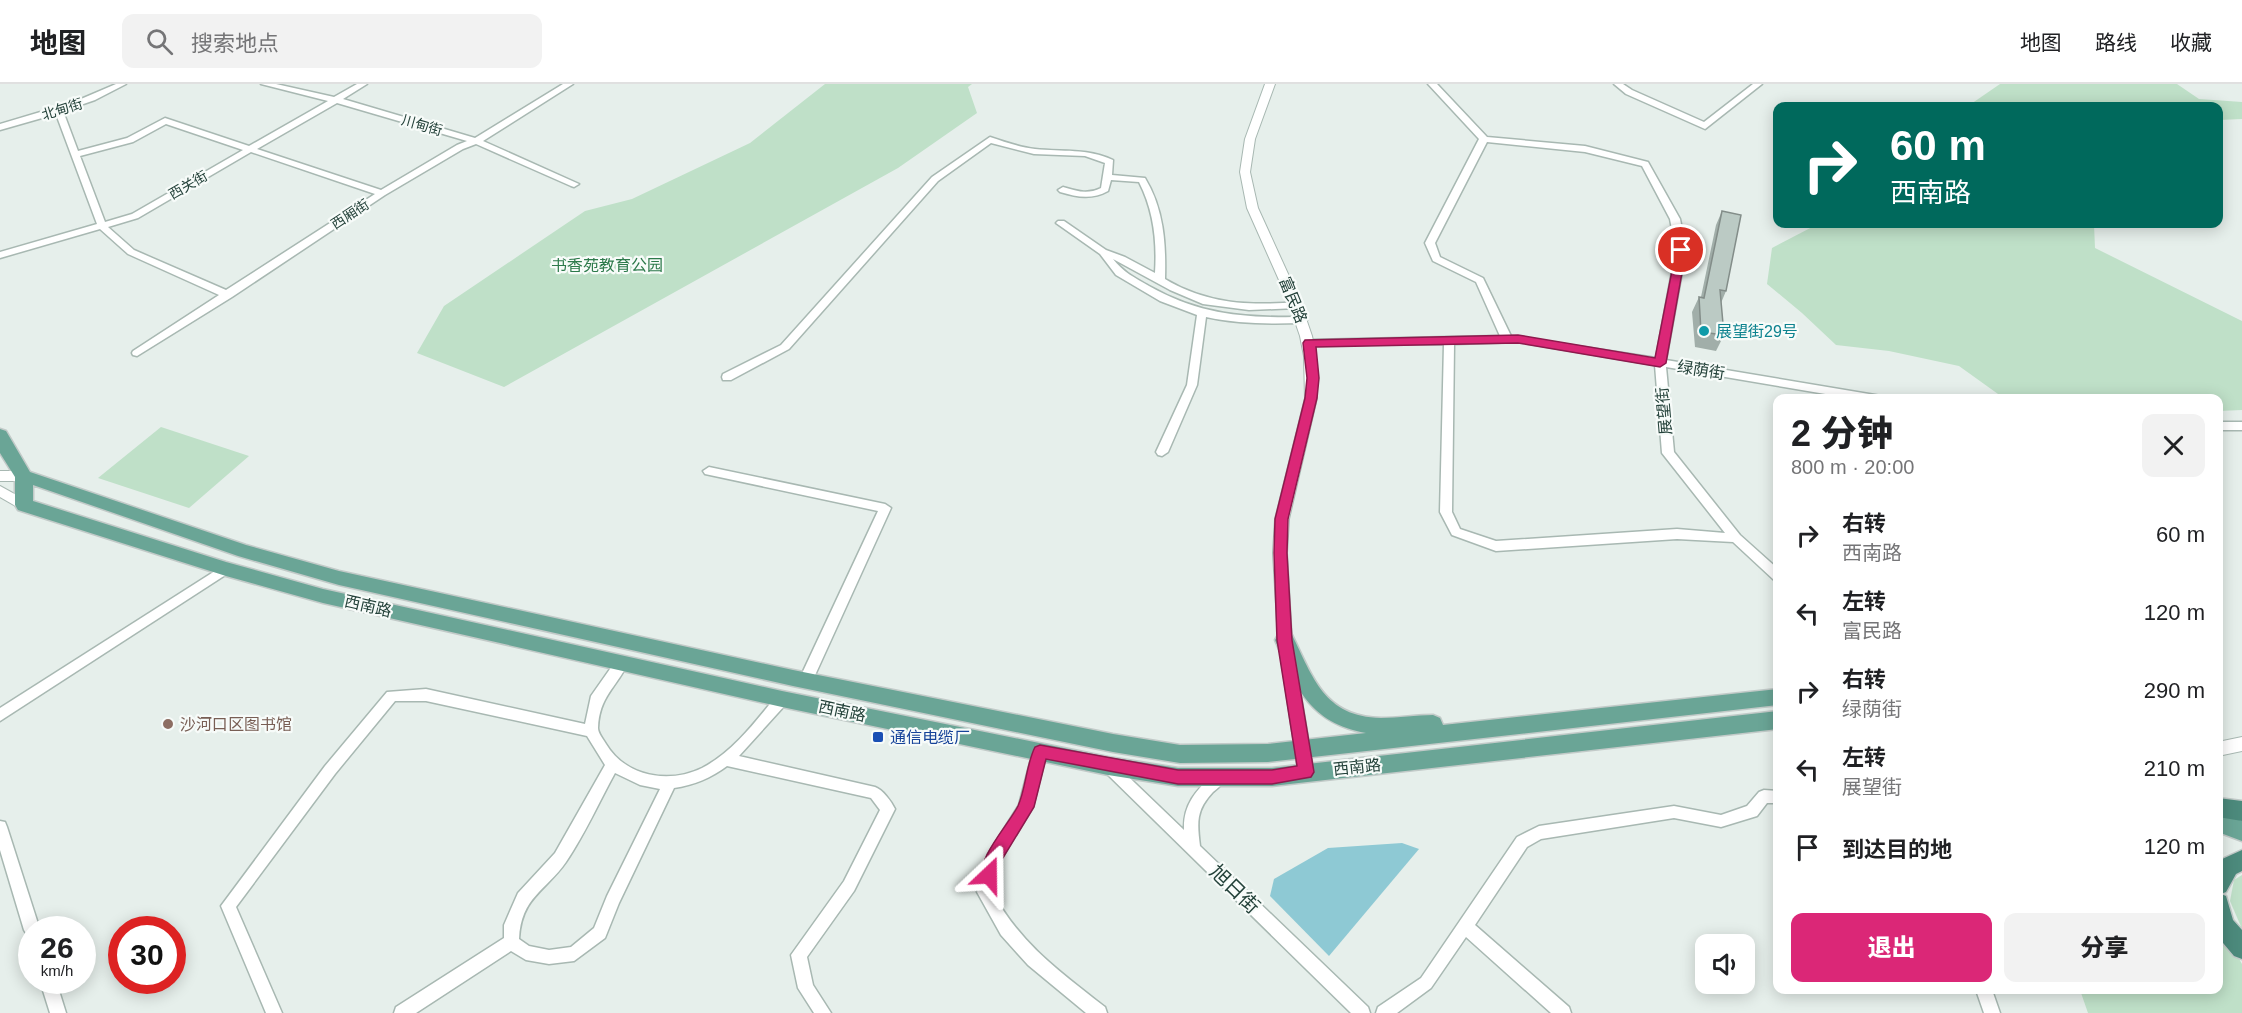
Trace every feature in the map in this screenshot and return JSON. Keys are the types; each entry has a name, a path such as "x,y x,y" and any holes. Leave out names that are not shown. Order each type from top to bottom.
{"highway":[{"path":"2223,808 2242,811"},
{"path":"2223,876 2228,867 2242,860"},
{"path":"2223,925 2242,948"}],"main road":[{"path":"0,435 24,476 24,505"},
{"name":"西南路","path":"24,476 244,551 339,578 806,680 1113,743 1180,754 1268,753 1773,698"},
{"name":"西南路","path":"24,505 226,569 323,596 782,699 1108,766 1178,777 1272,777 1773,721"},
{"path":"1284,640 1299,675 1315,700 1340,718 1372,726 1429,723 1488,728"},
{"path":"2223,809 2242,817"},
{"path":"2223,824 2242,831"}],"street":[{"name":"北甸街","path":"0,127 98,98 122,84"},
{"name":"川甸街","path":"265,84 335,100 476,141 574,184"},
{"name":"西关街","path":"0,255 135,216 363,84"},
{"name":"西厢街","path":"137,353 382,193 460,147 476,141 569,84"},
{"name":"富民路","path":"1270,84 1245,156 1245,172 1255,216 1302,320 1309,343 1313,378 1311,398 1281,519 1280,553 1284,640 1306,772"},
{"path":"1432,84 1484,139 1430,243 1436,259 1480,280 1507,339"},
{"path":"1618,84 1629,92 1705,126 1758,84"},
{"path":"59,111 102,225 131,252 228,295"},
{"path":"75,155 130,140 165,121 382,193"},
{"name":"展望街","path":"1484,139 1554,145 1645,164 1675,219 1681,250 1660,363 1668,453 1736,538 1773,572"},
{"path":"727,377 785,347 935,179 990,140 1011,148 1039,152 1084,152 1110,162 1105,189 1097,194 1086,196 1064,190"},
{"path":"1107,177 1142,180 1154,198 1162,246 1160,280"},
{"path":"1061,223 1103,252 1119,273 1164,299 1202,313 1263,321 1302,320"},
{"path":"1103,252 1123,257 1175,289 1228,307 1252,309 1297,305"},
{"path":"1162,452 1192,385 1202,313"},
{"path":"1449,339 1446,512 1456,532 1496,546 1677,534 1736,538"},
{"name":"绿荫街","path":"1309,343 1507,339 1847,394"},
{"path":"2223,426 2242,426"},
{"path":"709,471 885,508 806,680"},
{"path":"0,476 24,476"},
{"path":"0,491 24,505"},
{"path":"0,715 226,569"},
{"path":"622,663 596,700 591,731 613,764 643,779 670,783 702,777 728,760 753,736 782,699"},
{"path":"274,1013 228,906 330,770 392,696 426,695 591,731"},
{"path":"2223,748 2242,744"},
{"path":"1040,752 1026,807 993,859 984,892 996,916 1025,954 1099,1013"},
{"path":"728,760 874,792 888,809 849,886 799,955 806,988 823,1013"},
{"path":"511,942 512,925 523,898 560,858 613,764"},
{"name":"旭日街","path":"1108,766 1362,1013"},
{"path":"1193,849 1189,819 1199,796 1219,778"},
{"path":"511,942 526,953 549,957 574,954 600,933 612,901 670,783"},
{"path":"1384,1013 1426,983 1522,842 1539,833 1674,812 1721,821 1752,811 1764,796 1773,797"},
{"path":"0,827 28,916"},
{"path":"1465,926 1563,1013"},
{"path":"402,1013 511,942"},
{"path":"52,994 58,1013"},
{"path":"1985,994 1992,1013"}],"green space":[{"name":"书香苑教育公园","path":"825,84 972,84 968,87 977,113 898,168 504,387 417,353 444,306 585,211 632,199 750,143"},
{"path":"2000,84 2177,84 2199,99 2242,102 2242,119 2223,120 2223,102 1974,102"},
{"path":"1810,228 2094,228 2095,248 2242,321 2242,410 2223,411 2223,394 1998,394 1959,366 1889,351 1836,345 1767,284 1772,248"},
{"path":"161,427 249,456 189,508 98,478"},
{"path":"2242,875 2242,929 2230,901 2234,880"},
{"path":"2223,931 2242,964 2242,1013 2088,1013 2081,994 2223,994"}],"water":[{"path":"1402,843 1419,849 1329,956 1270,896 1274,879 1328,848"}],"building":[{"path":"1722,211 1741,215 1726,291 1720,290 1724,335 1701,332 1699,297 1704,298"}],"place":[{"name":"展望街29号","path":"1704,331"},
{"name":"沙河口区图书馆","path":"168,724"},
{"name":"通信电缆厂","path":"878,737"}],"route":[{"path":"989,875 993,859 1026,807 1040,752 1178,777 1272,777 1306,772 1284,640 1280,553 1281,519 1311,398 1313,378 1309,343 1518,339 1660,363 1681,250"}]}
